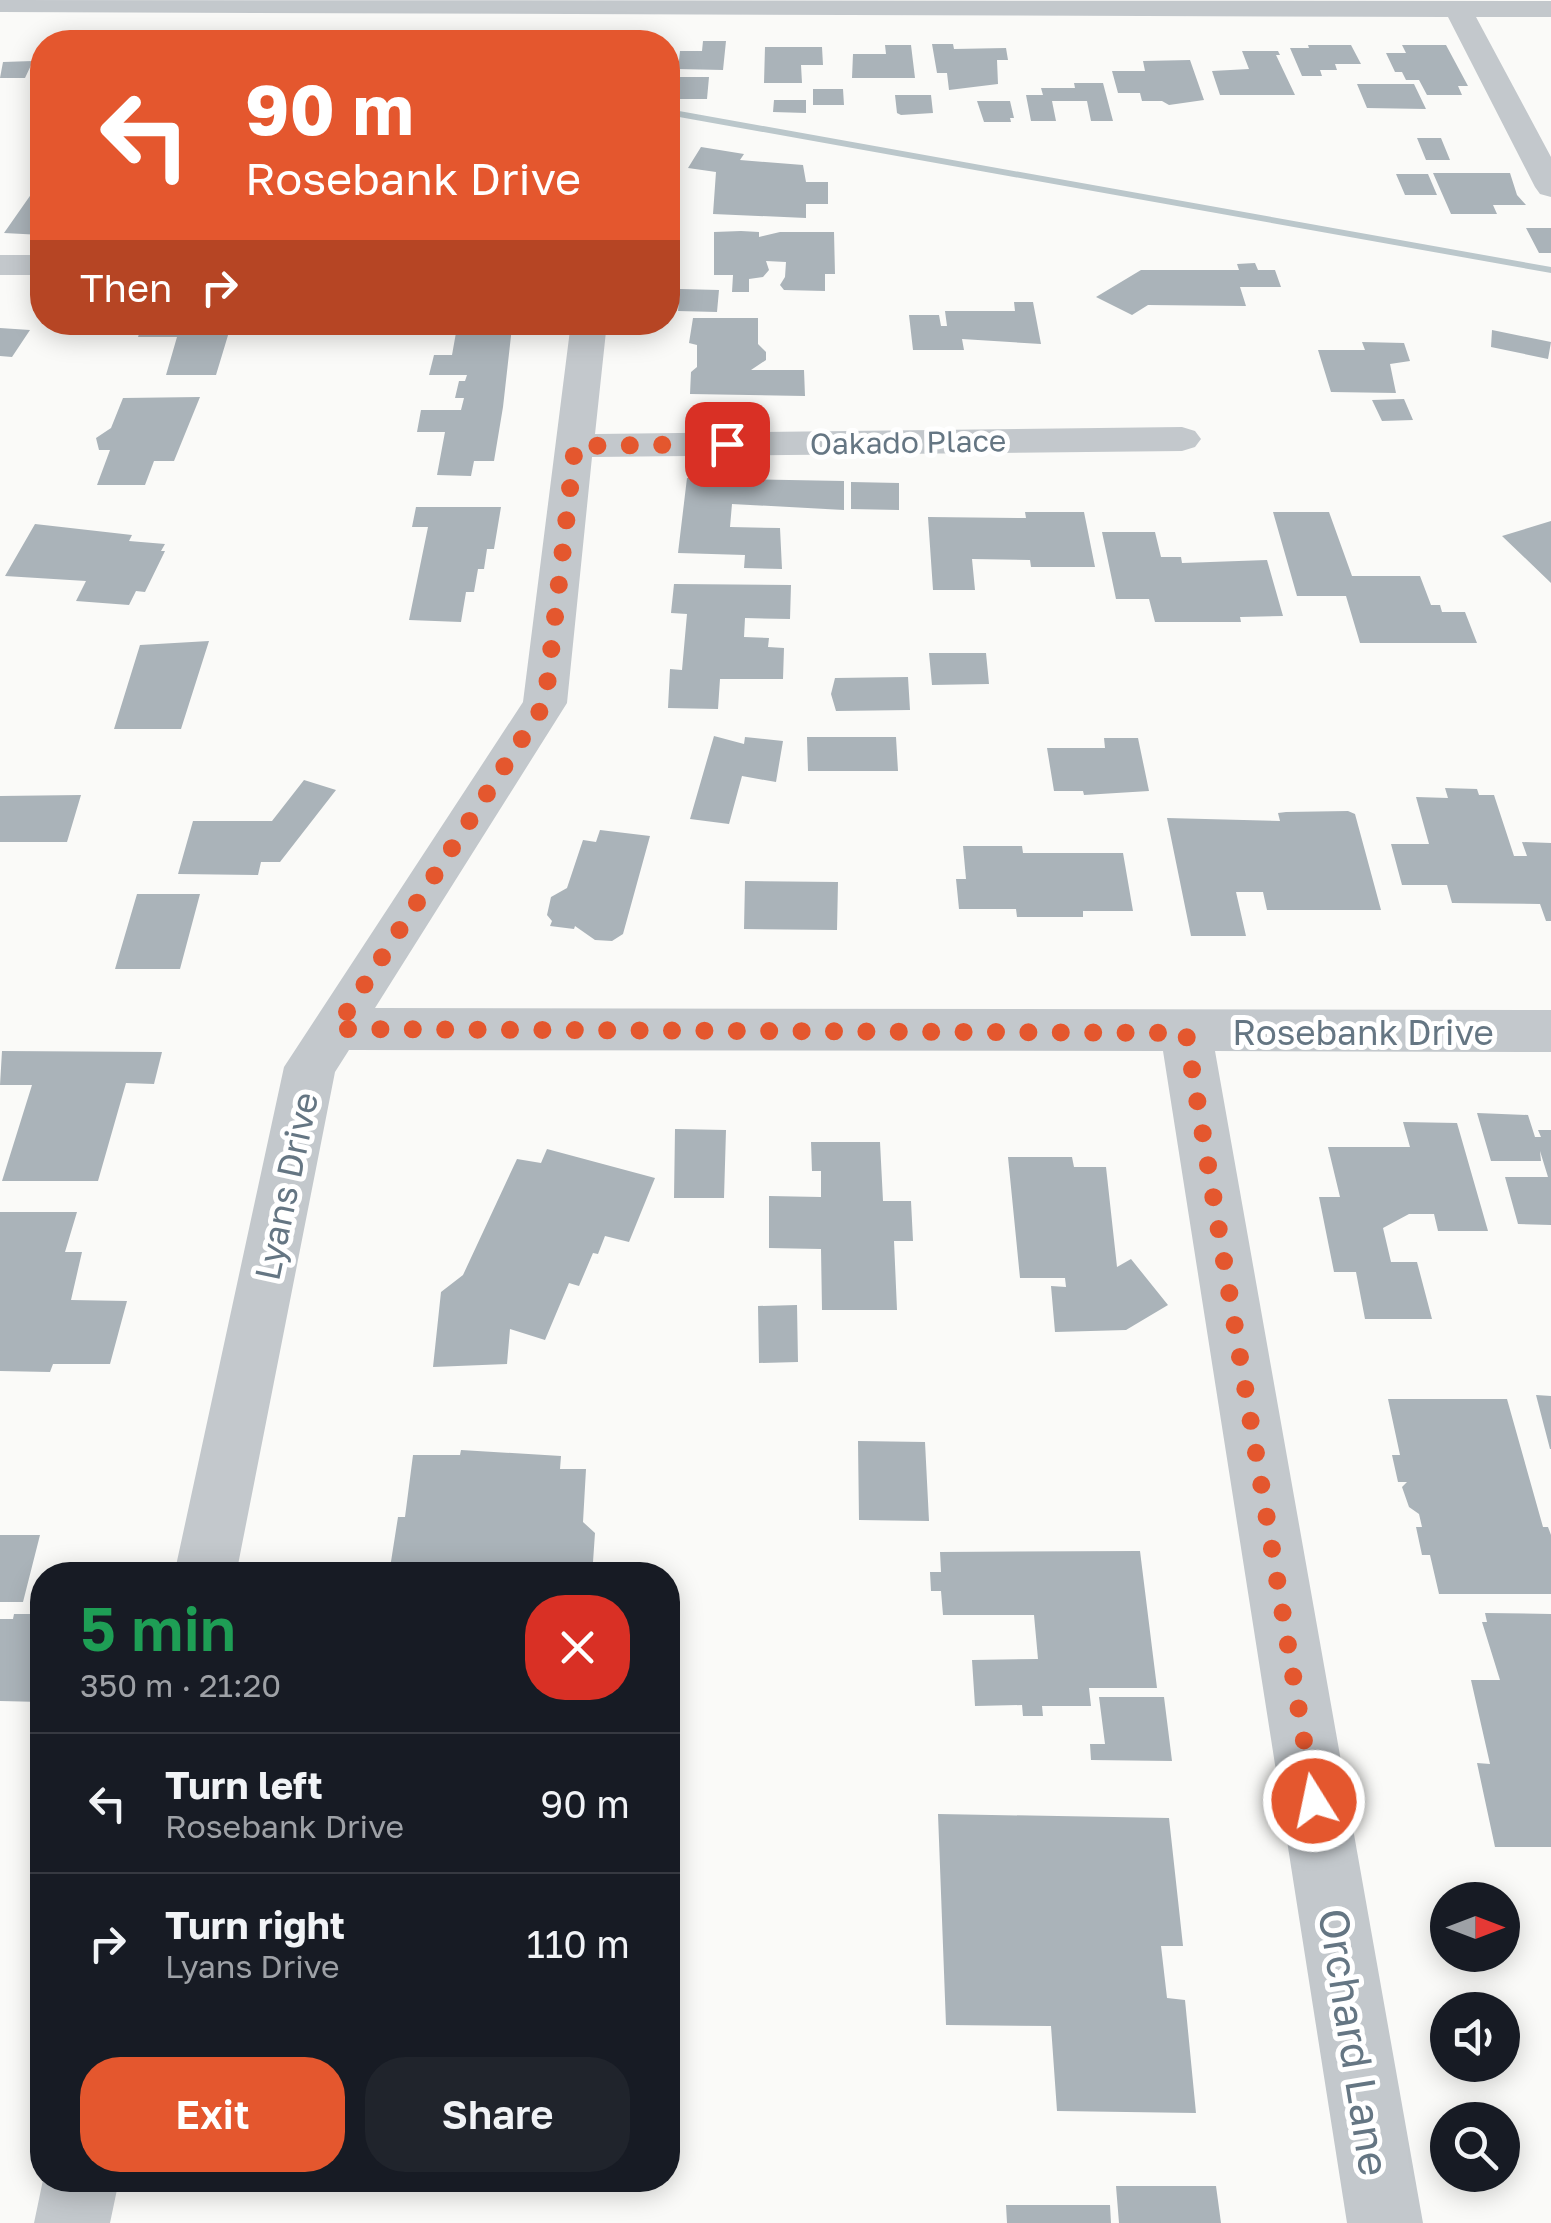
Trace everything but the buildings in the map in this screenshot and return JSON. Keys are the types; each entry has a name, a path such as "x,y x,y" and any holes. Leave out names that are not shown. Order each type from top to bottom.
{"street":[{"path":"0,4 1551,9"},
{"path":"199,30 210,6"},
{"path":"620,30 623,7"},
{"path":"1458,8 1551,188"},
{"path":"0,265 30,265"},
{"name":"Lyans Drive","path":"208,1562 310,1067 545,703 587,335"},
{"name":"Oakado Place","path":"575,446 1182,439"},
{"name":"Rosebank Drive","path":"336,1029 1551,1031"},
{"name":"Orchard Lane","path":"1186,1033 1385,2223"},
{"path":"72,2223 78,2192"}],"waterway":[{"path":"680,114 1551,270"}],"route":[{"path":"727,444 575,446 545,703 336,1029 1186,1033 1314,1801"}]}
